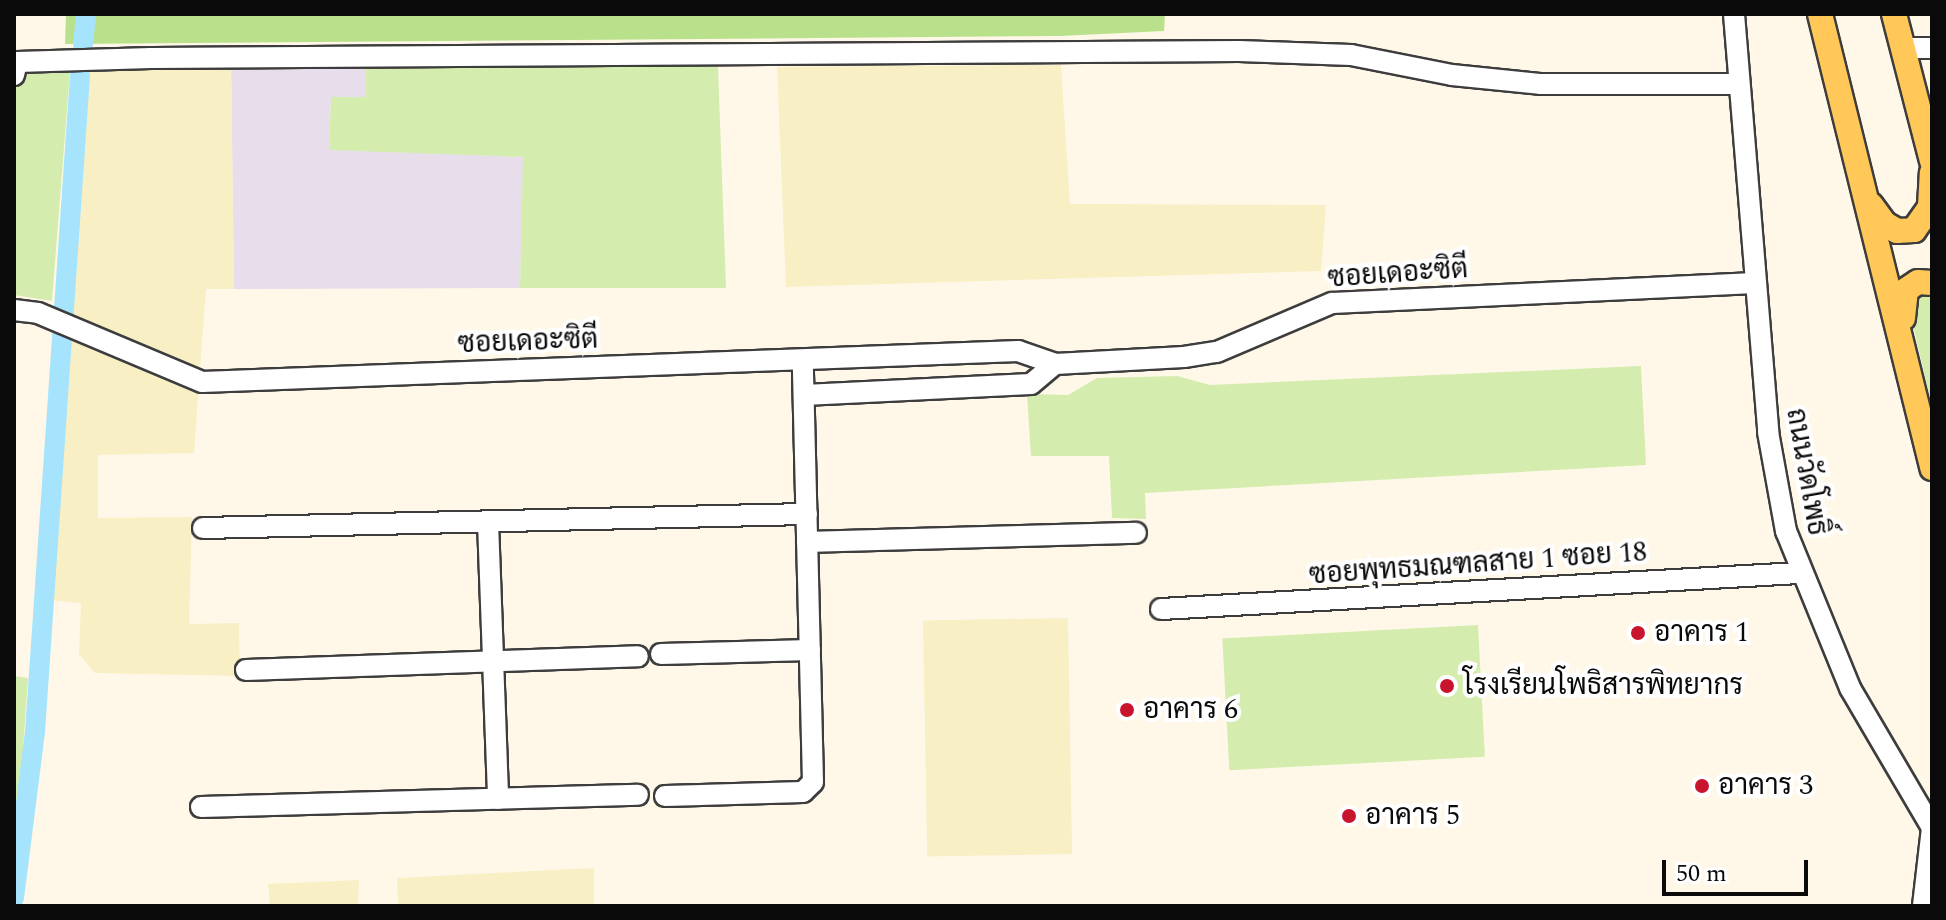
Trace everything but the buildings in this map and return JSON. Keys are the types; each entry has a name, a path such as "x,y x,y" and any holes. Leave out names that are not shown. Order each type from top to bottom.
{"main road":[{"path":"1820,14 1869,201 1932,468"},
{"path":"1894,14 1932,161"},
{"path":"1869,201 1885,224 1897,231 1914,230 1930,207 1932,173"},
{"path":"1903,340 1906,290 1918,282 1932,283"}],"street":[{"name":"ถนนวัดโพธิ์","path":"1734,14 1768,432 1786,531 1799,573 1850,688 1932,828 1923,906"},
{"path":"1903,48 1932,48"},
{"path":"14,75 17,62 151,58 1239,51 1351,55 1452,75 1540,84 1739,84"},
{"name":"ซอยเดอะซิตี","path":"14,310 38,313 202,382 1018,351 1055,364 1217,352 1332,303 1755,283"},
{"path":"665,796 803,792 809,787 810,650 803,361"},
{"name":"ซอยเดอะซิตี","path":"804,395 1031,384 1055,364"},
{"path":"203,528 807,514"},
{"path":"488,522 498,799"},
{"path":"807,542 1136,533"},
{"name":"ซอยพุทธมณฑลสาย 1 ซอย 18","path":"1161,609 1799,573"},
{"path":"661,654 810,650"},
{"path":"246,670 638,656"},
{"path":"201,807 638,795"}],"shaded area":[{"path":"366,63 366,97 331,98 329,149 524,157 520,288 234,289 231,65"},
{"path":"231,65 234,289 206,289 194,453 98,455 98,518 192,517 189,624 239,623 240,676 95,673 79,654 81,603 50,600 81,69"},
{"path":"1061,65 1070,204 1326,205 1321,271 786,287 777,67"},
{"path":"1068,618 1072,854 927,856 923,621"},
{"path":"594,868 594,906 398,906 397,878"},
{"path":"359,880 358,906 270,906 268,884"}],"green space":[{"path":"66,14 1165,14 1164,31 1060,36 65,44"},
{"path":"14,63 70,71 52,301 14,295"},
{"path":"366,63 718,67 726,288 520,288 523,157 329,150 331,97 366,97"},
{"path":"1925,293 1932,296 1932,406 1910,313 1917,295"},
{"path":"1641,366 1646,465 1145,493 1146,519 1112,518 1109,456 1031,456 1027,394 1068,395 1097,378 1177,376 1210,385"},
{"path":"1478,625 1485,757 1229,770 1222,638"},
{"path":"14,676 28,678 16,849 14,849"}],"waterway":[{"path":"83,44 86,14"},
{"path":"14,898 35,732 80,76"}],"place":[{"name":"อาคาร 1","path":"1638,633"},
{"name":"โรงเรียนโพธิสารพิทยากร","path":"1447,686"},
{"name":"อาคาร 6","path":"1127,710"},
{"name":"อาคาร 3","path":"1702,786"},
{"name":"อาคาร 5","path":"1349,816"}]}
